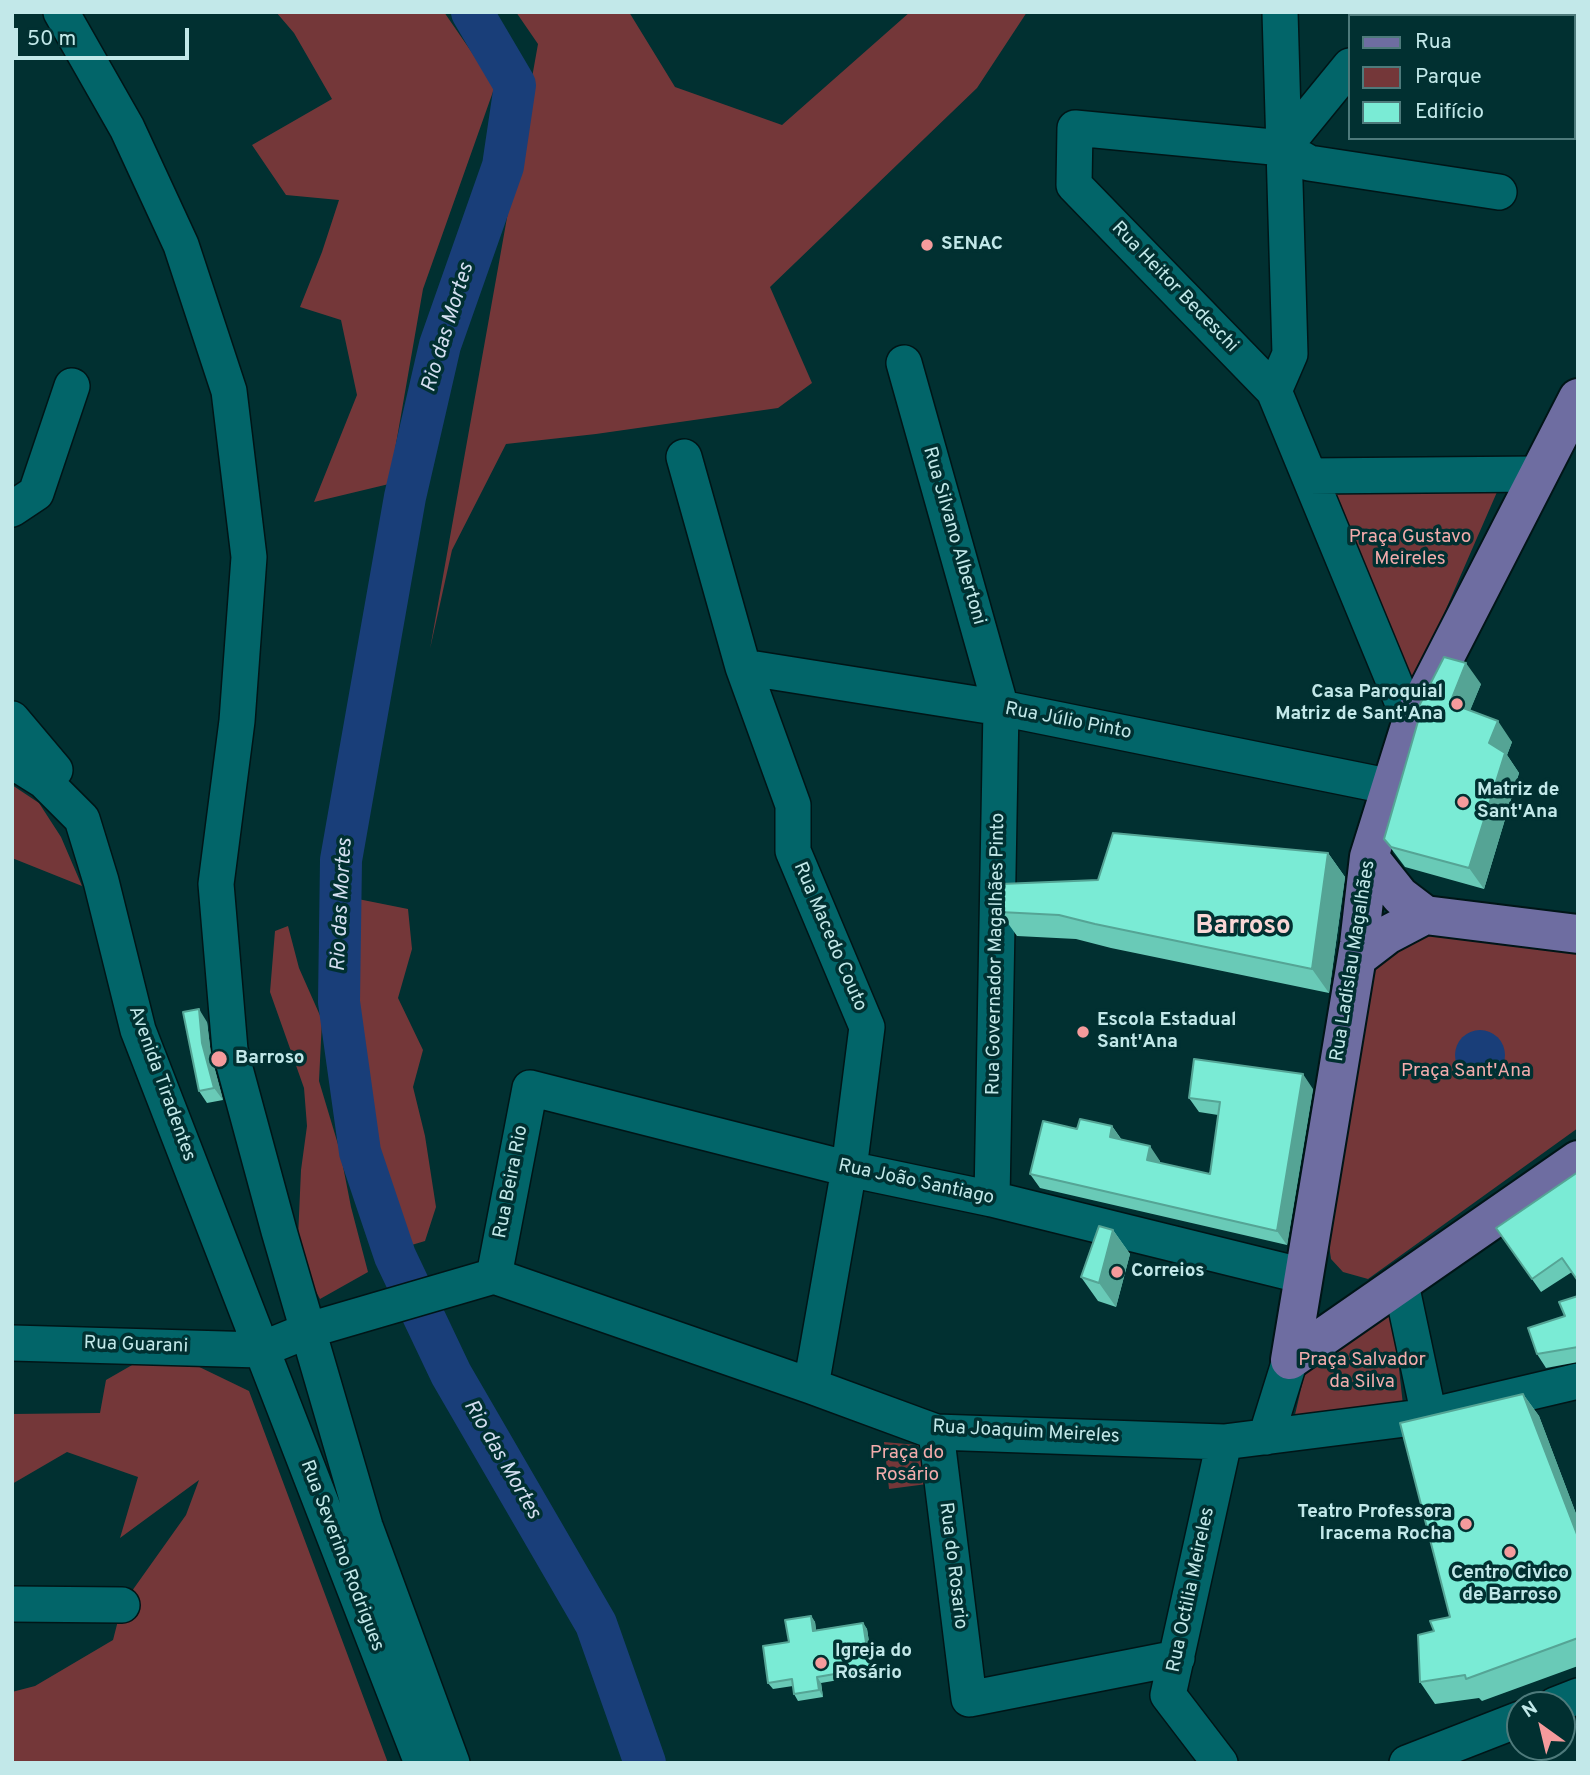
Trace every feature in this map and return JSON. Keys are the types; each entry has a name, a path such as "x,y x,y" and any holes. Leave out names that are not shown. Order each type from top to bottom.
{"main road":[{"name":"Rua Ladislau Magalhães","path":"1290,1360 1357,958 1369,857 1411,723 1578,398"},
{"path":"1369,857 1400,896 1425,915 1578,934"},
{"path":"1357,958 1388,934 1425,915"},
{"path":"1290,1360 1578,1160"}],"street":[{"path":"61,12 127,128 181,244 229,391 248,557 237,721 216,884 230,1050 275,1218 365,1526 452,1763"},
{"path":"1280,12 1290,354 1274,391 1411,723"},
{"path":"1283,148 1348,68"},
{"name":"Rua Heitor Bedeschi","path":"1274,391 1074,185 1075,128 1283,148"},
{"path":"1283,148 1309,163 1499,192"},
{"name":"Rua Silvano Albertoni","path":"904,363 1002,708"},
{"path":"12,509 36,493 72,386"},
{"name":"Rua Macedo Couto","path":"684,457 743,667 793,805 793,851 867,1027 849,1169 811,1386"},
{"path":"1309,476 1539,474"},
{"name":"Rua Júlio Pinto","path":"743,667 1002,708 1392,787"},
{"name":"Rua Governador Magalhães Pinto","path":"992,1199 1002,708"},
{"path":"12,719 55,770 44,781"},
{"name":"Avenida Tiradentes","path":"12,761 44,781 82,819 101,881 138,1030 260,1350"},
{"name":"Rua João Santiago","path":"530,1088 849,1169 992,1199 1304,1276"},
{"name":"Rua Beira Rio","path":"494,1276 530,1088"},
{"path":"260,1350 309,1330 494,1276"},
{"name":"Rua Joaquim Meireles","path":"494,1276 936,1432 1224,1442 1429,1416 1578,1381"},
{"path":"1401,1284 1429,1416"},
{"name":"Rua Guarani","path":"12,1343 260,1350"},
{"name":"Rua Severino Rodrigues","path":"260,1350 422,1763"},
{"name":"Rua Ladislau Magalhães","path":"1266,1437 1290,1360"},
{"name":"Rua do Rosario","path":"936,1432 969,1699 1177,1658"},
{"name":"Rua Octilia Meireles","path":"1220,1763 1168,1695 1224,1442"},
{"path":"12,1604 122,1605"},
{"path":"1407,1763 1506,1724"}],"green space":[{"path":"276,12 444,12 495,86 423,289 389,484 314,502 357,395 341,320 300,307 339,200 286,195 252,145 332,99 294,33"},
{"path":"516,12 629,12 675,87 782,125 910,12 1027,12 977,88 770,287 812,383 778,408 506,444 452,550 430,649 538,44"},
{"name":"Praça Gustavo Meireles","path":"1321,488 1497,492 1409,694"},
{"path":"12,785 39,803 61,837 82,886 12,858"},
{"path":"353,898 408,909 412,949 398,998 423,1050 413,1087 425,1136 436,1207 425,1241 405,1247 374,1146 351,961"},
{"path":"288,926 299,968 322,1020 319,1081 340,1151 368,1272 320,1299 306,1273 298,1238 301,1170 307,1126 304,1088 270,992 275,931"},
{"name":"Praça Sant'Ana","path":"1411,931 1578,952 1578,1128 1368,1279 1343,1272 1331,1259 1329,1245 1370,965"},
{"name":"Praça Salvador da Silva","path":"1392,1305 1403,1405 1294,1419 1307,1363"},
{"path":"153,1353 189,1362 249,1391 388,1763 12,1763 12,1692 35,1686 113,1640 122,1605 186,1515 199,1480 120,1538 138,1477 67,1452 12,1484 12,1414 100,1413 106,1380"},
{"name":"Praça do Rosário","path":"884,1442 929,1446 927,1484 889,1489"}],"water":[{"path":"1480,1030 1498,1037 1505,1055 1498,1073 1480,1080 1462,1073 1455,1055 1462,1037"}],"building":[{"path":"1444,657 1466,663 1450,703 1498,721 1489,743 1505,753 1469,868 1391,847 1384,839 1421,711 1417,710"},
{"path":"1113,833 1328,853 1312,969 1059,915 1000,912 1001,884 1098,880"},
{"path":"199,1009 202,1043 214,1088 199,1091 183,1012"},
{"path":"1194,1059 1303,1074 1277,1231 1030,1174 1043,1121 1077,1129 1080,1119 1112,1126 1110,1137 1150,1146 1147,1160 1210,1174 1220,1102 1189,1098"},
{"path":"1578,1172 1578,1281 1562,1258 1532,1279 1496,1228"},
{"path":"1099,1226 1113,1230 1099,1283 1081,1277"},
{"path":"1578,1296 1578,1347 1537,1354 1528,1328 1565,1316 1559,1302"},
{"name":"Centro Civico de Barroso","path":"1523,1394 1578,1537 1578,1638 1466,1679 1465,1675 1420,1682 1418,1635 1434,1631 1430,1621 1450,1617 1400,1423"},
{"name":"Igreja do Rosário","path":"811,1616 813,1631 863,1623 870,1668 817,1677 819,1690 794,1694 792,1679 768,1683 763,1646 789,1642 785,1620"}],"waterway":[{"name":"Rio das Mortes","path":"472,12 515,85 503,166 440,345 405,497 341,860 339,1002 360,1152 395,1256 451,1374 596,1624 645,1763"}],"place":[{"name":"SENAC","path":"927,245"},
{"name":"Casa Paroquial Matriz de Sant'Ana","path":"1457,704"},
{"name":"Matriz de Sant'Ana","path":"1463,802"},
{"name":"Escola Estadual Sant'Ana","path":"1083,1032"},
{"name":"Barroso","path":"219,1059"},
{"name":"Correios","path":"1117,1272"},
{"name":"Teatro Professora Iracema Rocha","path":"1466,1524"},
{"name":"Centro Civico de Barroso","path":"1510,1552"},
{"name":"Igreja do Rosário","path":"821,1663"}],"district":[{"name":"Barroso","path":"1243,928"}]}
